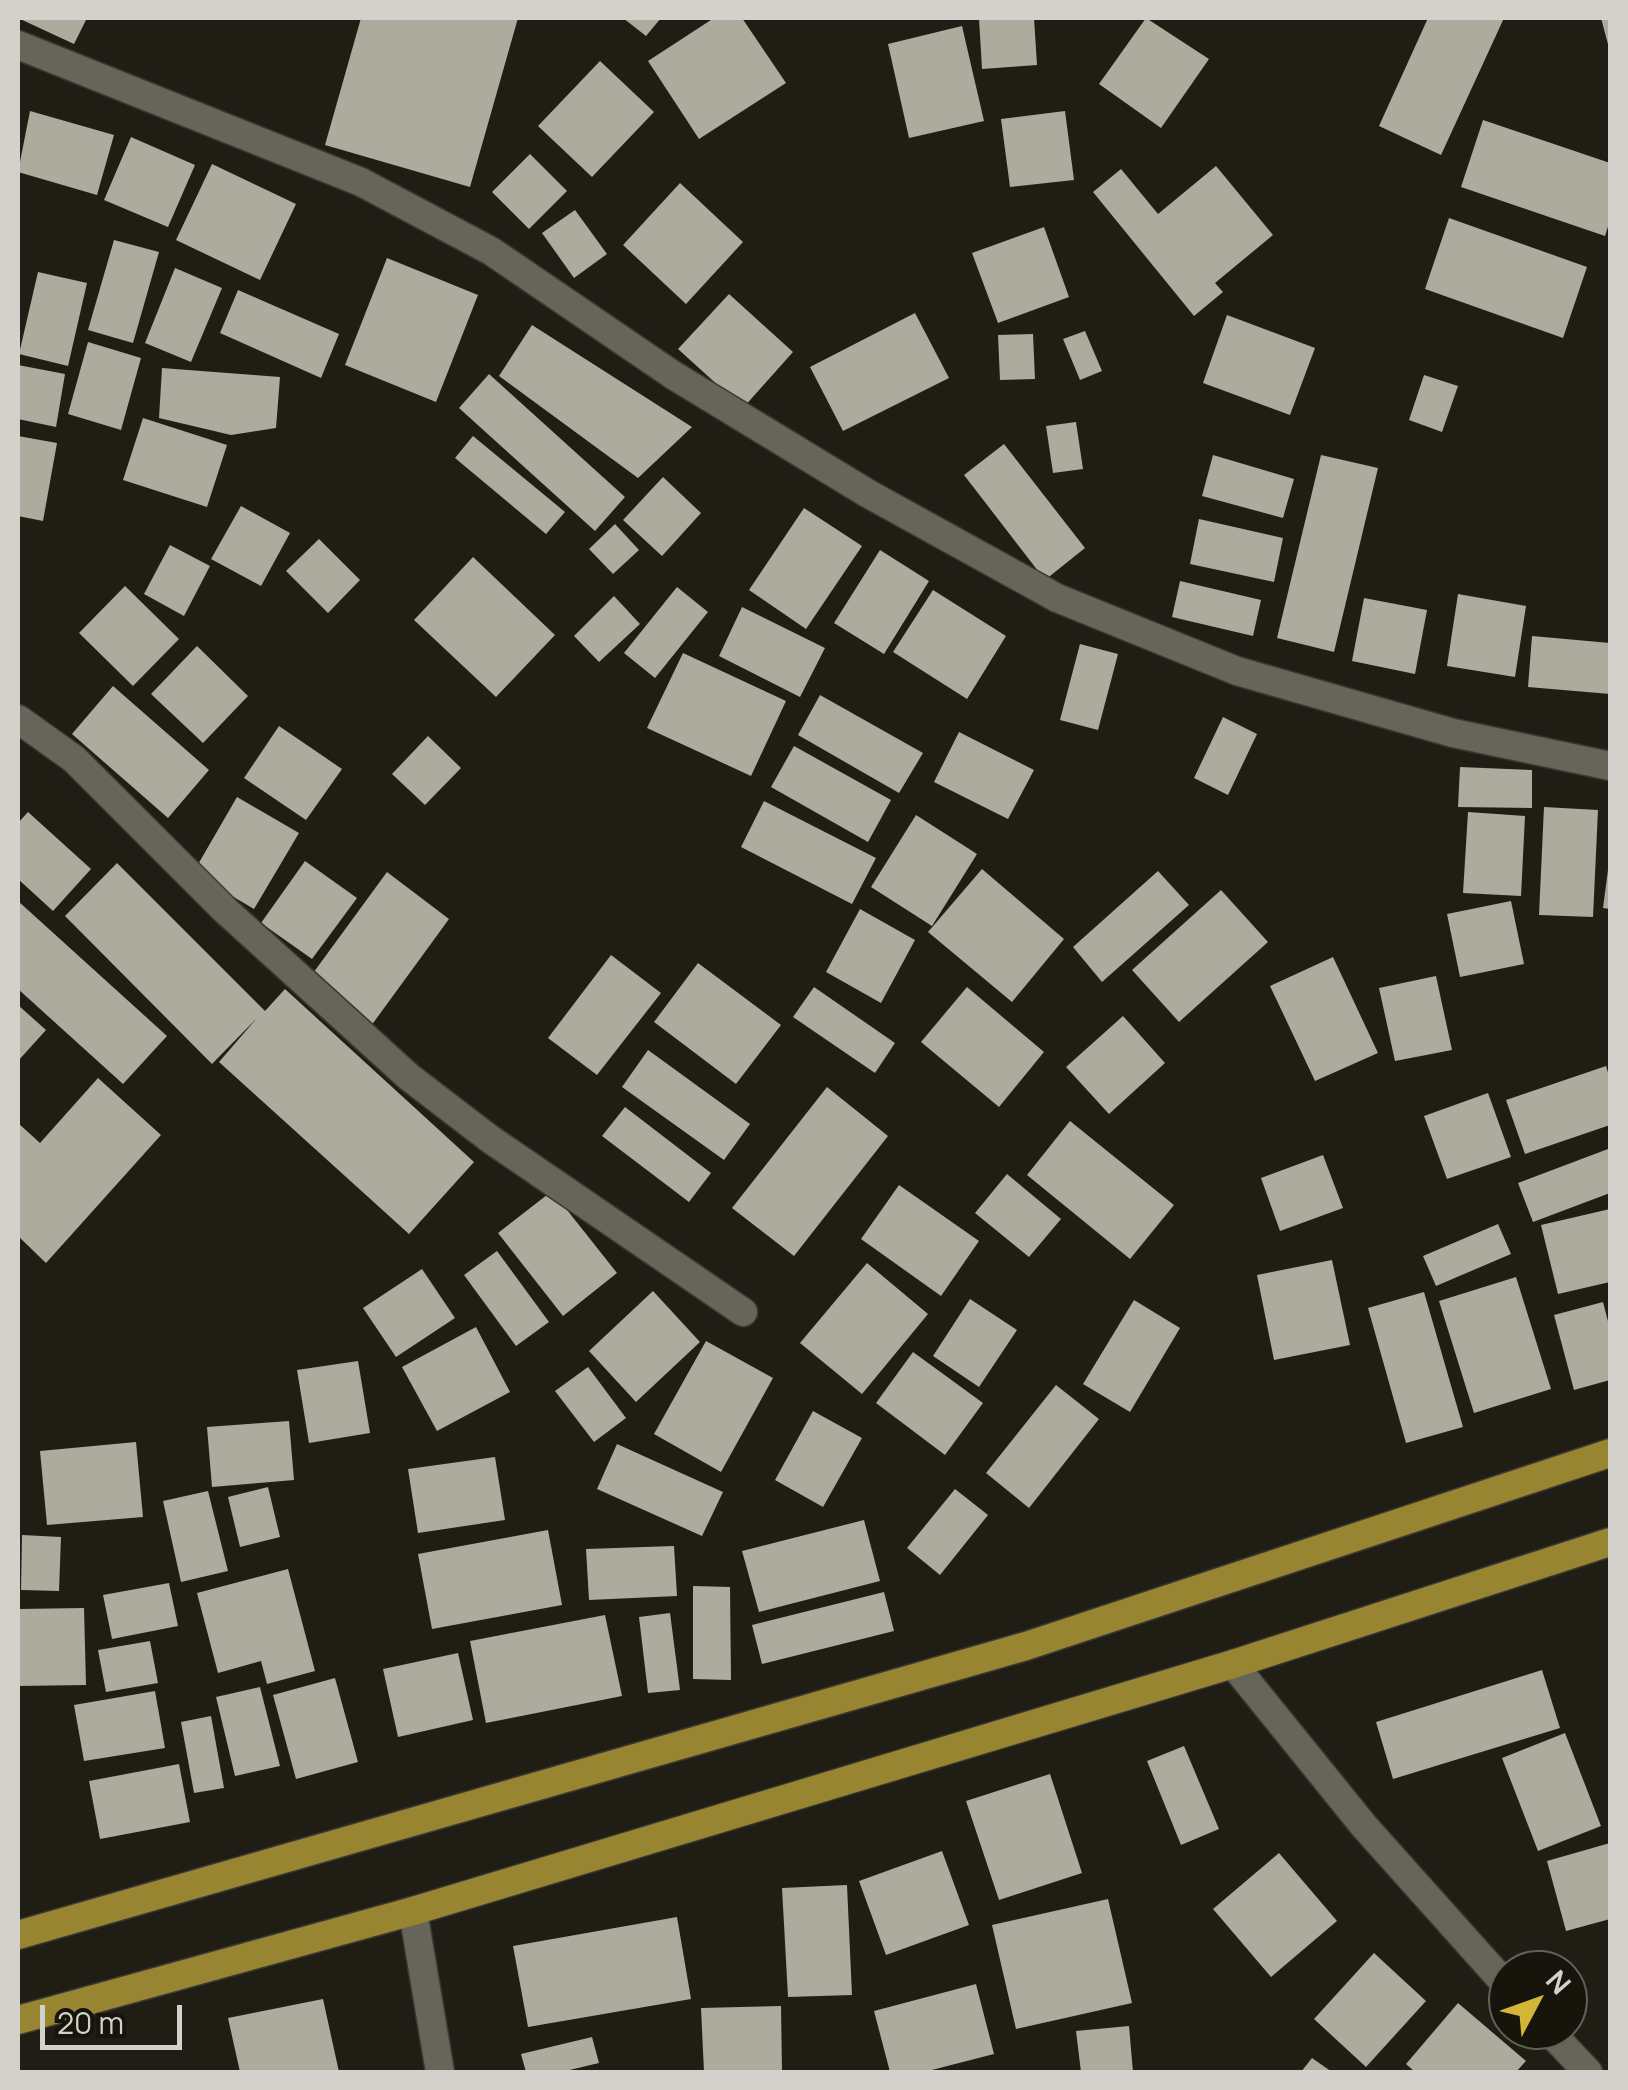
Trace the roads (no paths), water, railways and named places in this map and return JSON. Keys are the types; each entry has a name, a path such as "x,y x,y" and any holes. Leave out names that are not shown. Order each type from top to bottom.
{"highway":[{"path":"18,1935 1026,1646 1610,1453"},
{"path":"18,2020 413,1911 1233,1664 1610,1542"}],"street":[{"path":"18,45 344,175 492,251 674,375 867,494 1057,598 1237,671 1453,732 1610,766"},
{"path":"18,719 74,760 226,910 410,1076 490,1139 742,1312"},
{"path":"1233,1664 1364,1826 1488,1964"},
{"path":"413,1911 440,2072"},
{"path":"1567,2050 1588,2072"}]}
